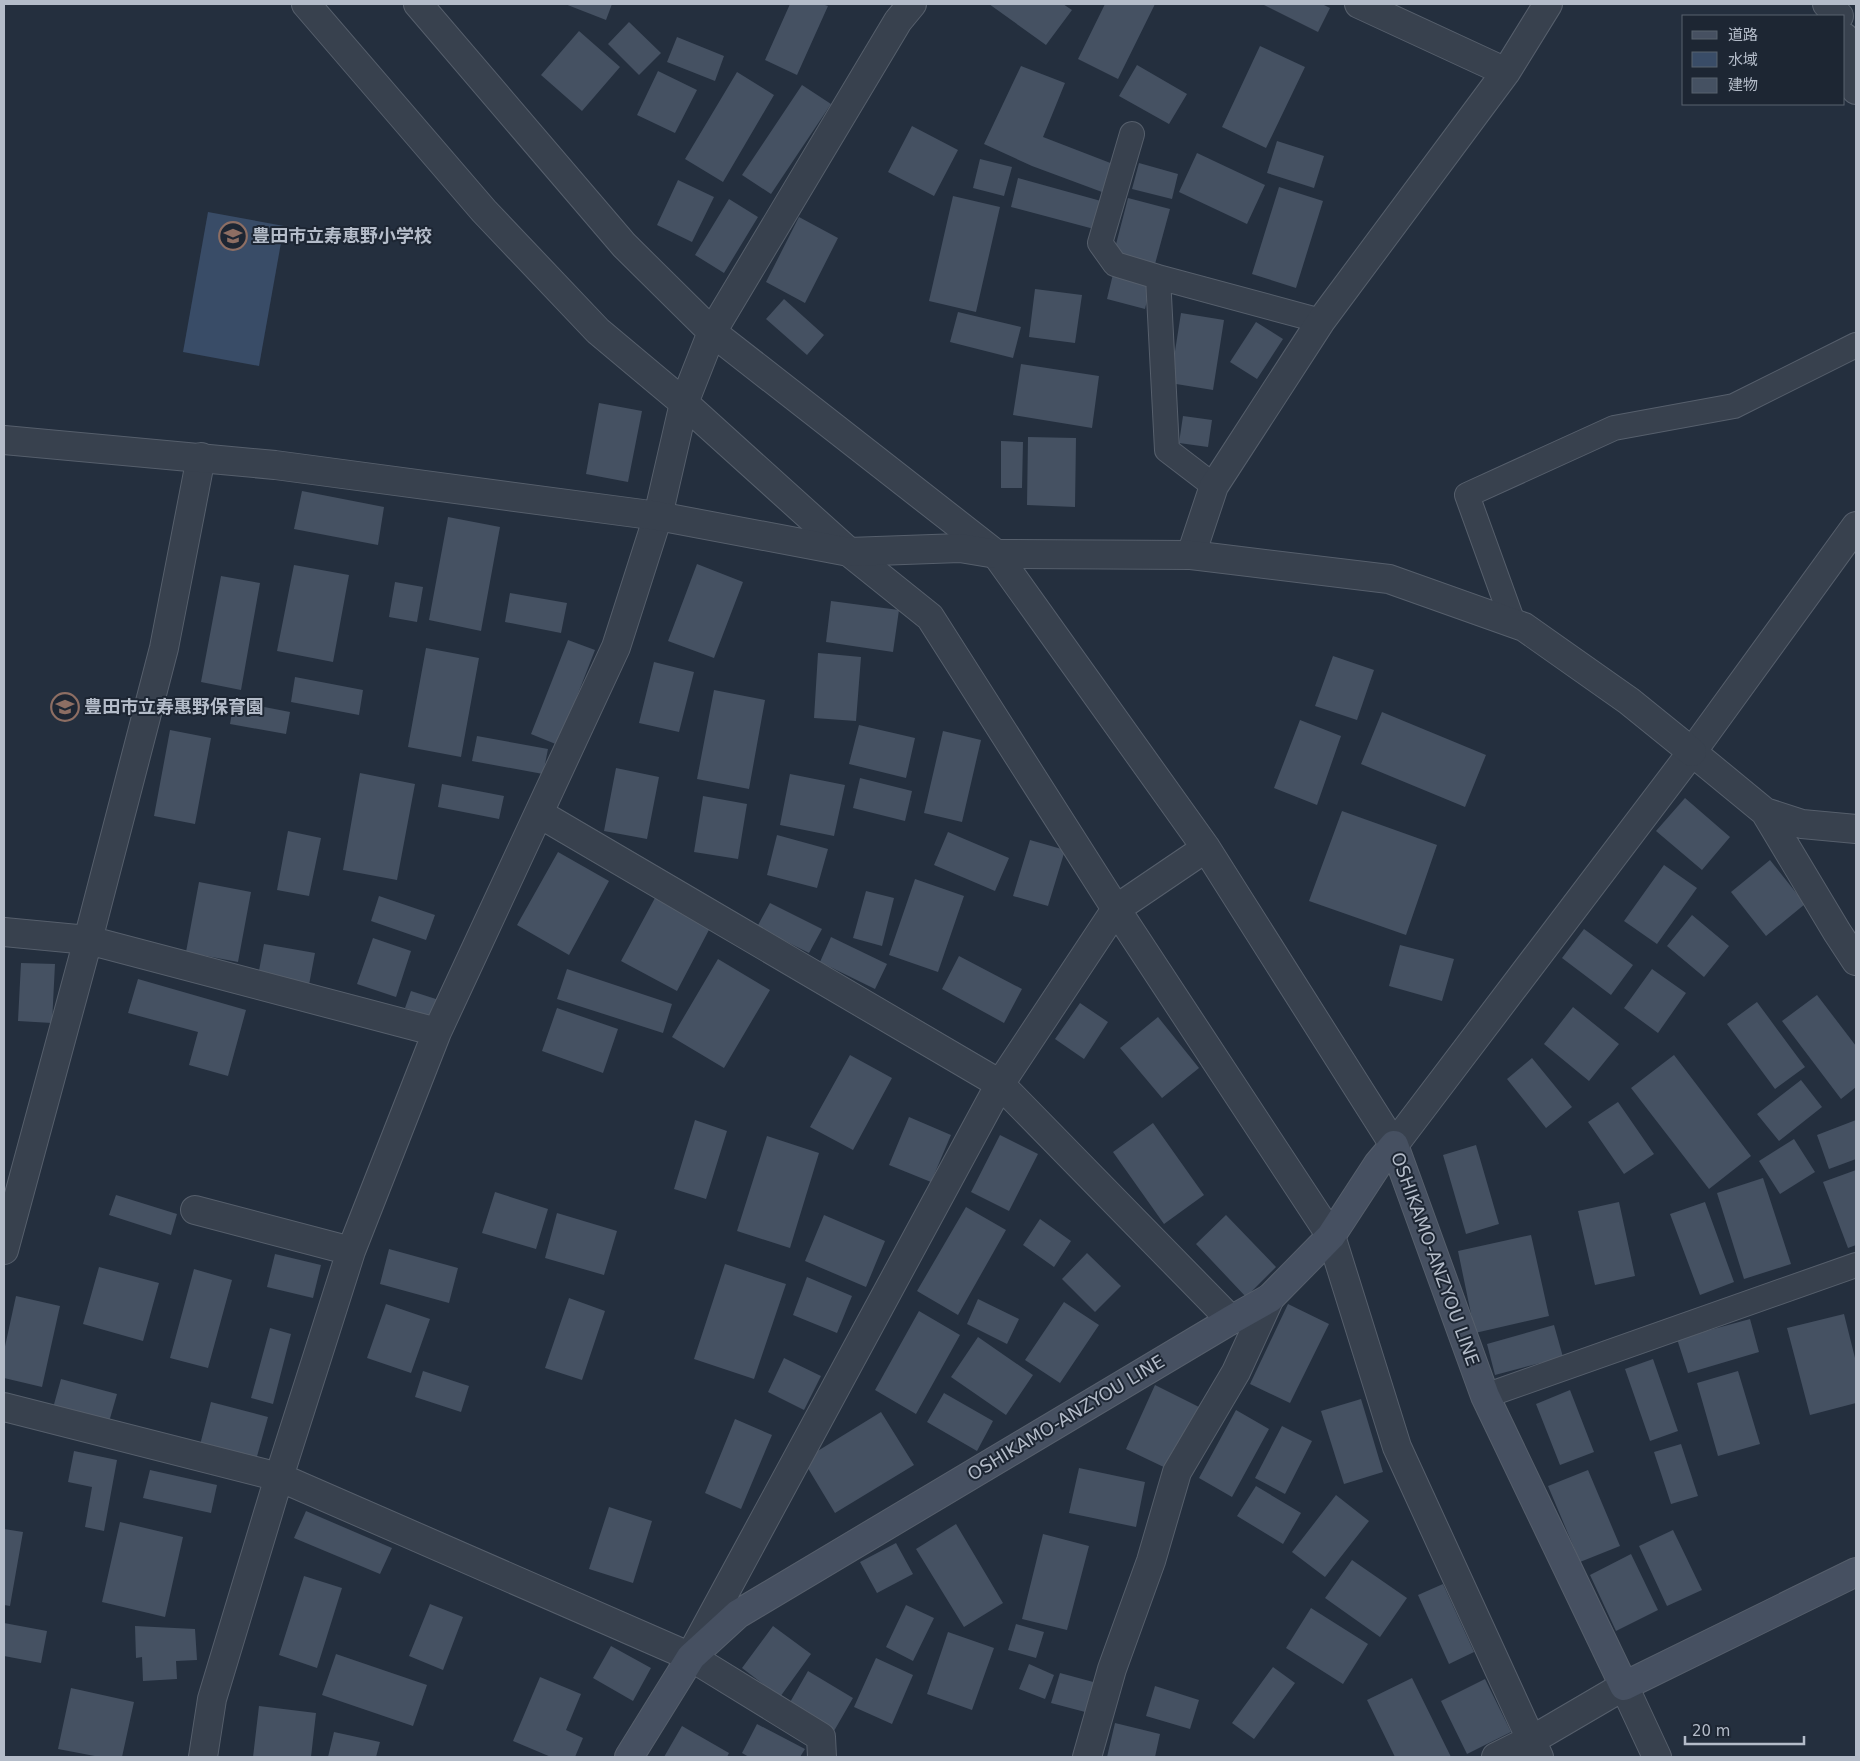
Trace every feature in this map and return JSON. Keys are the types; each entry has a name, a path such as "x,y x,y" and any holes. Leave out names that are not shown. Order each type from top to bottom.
{"main road":[{"name":"OSHIKAMO-ANZYOU LINE","path":"629,1757 691,1657 738,1614 1270,1298 1335,1230 1386,1154"},
{"name":"OSHIKAMO-ANZYOU LINE","path":"1386,1154 1486,1396 1615,1692"},
{"path":"1615,1692 1856,1572"}],"street":[{"path":"306,4 484,211 598,331 684,403 849,552 930,617 1116,909 1335,1230 1398,1447 1538,1743"},
{"path":"418,4 624,245 712,332 996,554 1206,848 1386,1154 1692,752 1856,526"},
{"path":"203,1757 212,1699 279,1477 351,1251 437,1032 616,647 658,516 684,403 712,332 898,21 912,4"},
{"path":"1359,4 1506,72"},
{"path":"1191,555 1214,486 1322,321 1506,72 1548,4"},
{"path":"1827,4 1838,15"},
{"path":"1845,42 1856,90"},
{"path":"4,440 285,466 658,516 849,552 960,548 996,554 1191,555 1389,579 1524,627 1629,701 1692,752 1765,812 1856,961"},
{"path":"4,1250 88,940 164,648 201,457"},
{"path":"1765,812 1802,824 1856,829"},
{"path":"540,814 1000,1084 1231,1320"},
{"path":"691,1657 1000,1084 1116,909 1206,848"},
{"path":"4,932 88,940 437,1032"},
{"path":"195,1210 351,1251"},
{"path":"1088,1757 1112,1669 1151,1561 1176,1472 1236,1372 1270,1298"},
{"path":"4,1407 279,1477 691,1657 821,1737 822,1757"},
{"path":"1496,1757 1538,1743 1615,1692 1657,1757"}],"lane":[{"path":"1132,134 1100,243 1115,264 1158,278 1322,321"},
{"path":"1158,278 1167,450 1214,486"},
{"path":"1514,624 1467,495 1614,428 1734,406 1856,345"},
{"path":"1486,1396 1856,1265"}],"water":[{"path":"208,212 284,226 259,366 183,352"}],"building":[{"path":"565,4 612,4 606,20"},
{"path":"790,4 822,4 828,6 797,75 765,60"},
{"path":"989,4 1063,4 1072,10 1046,45"},
{"path":"1105,4 1155,4 1118,79 1078,59"},
{"path":"1265,4 1322,4 1330,8 1318,32"},
{"path":"629,22 661,53 639,75 608,44"},
{"path":"579,31 620,67 582,111 541,75"},
{"path":"677,37 724,56 715,81 667,62"},
{"path":"1260,46 1305,67 1266,148 1222,127"},
{"path":"1137,65 1187,94 1169,124 1119,96"},
{"path":"1021,66 1065,83 1043,137 1113,164 1102,192 1032,166 984,144"},
{"path":"658,71 697,90 675,133 637,115"},
{"path":"737,72 774,95 723,182 685,159"},
{"path":"802,85 831,104 771,194 742,175"},
{"path":"912,126 958,150 934,196 888,172"},
{"path":"1277,141 1324,156 1314,188 1267,173"},
{"path":"1197,153 1265,185 1247,224 1179,192"},
{"path":"980,159 1012,167 1004,196 973,188"},
{"path":"1139,163 1178,174 1172,199 1132,189"},
{"path":"1018,178 1101,201 1094,229 1011,207"},
{"path":"678,180 714,197 692,242 657,225"},
{"path":"1279,187 1323,201 1296,288 1252,274"},
{"path":"953,196 1000,207 976,312 929,301"},
{"path":"1128,198 1170,209 1155,264 1114,252"},
{"path":"729,199 758,217 724,273 695,255"},
{"path":"799,217 838,238 805,303 766,282"},
{"path":"1113,274 1151,284 1145,309 1107,299"},
{"path":"1035,289 1082,295 1075,343 1029,337"},
{"path":"784,299 824,335 807,355 766,319"},
{"path":"958,312 1021,327 1013,358 950,342"},
{"path":"1181,313 1224,320 1213,390 1170,383"},
{"path":"1256,322 1283,339 1257,379 1230,362"},
{"path":"1021,364 1099,376 1092,428 1013,415"},
{"path":"599,403 642,411 628,482 586,474"},
{"path":"1183,416 1212,420 1208,447 1179,443"},
{"path":"1028,437 1076,438 1075,507 1027,505"},
{"path":"1001,441 1023,442 1022,488 1001,488"},
{"path":"302,491 384,507 378,545 294,529"},
{"path":"448,517 500,527 481,631 429,620"},
{"path":"697,564 743,582 714,658 668,641"},
{"path":"294,565 349,575 333,662 277,651"},
{"path":"221,576 260,583 241,690 201,682"},
{"path":"395,582 423,587 417,622 389,617"},
{"path":"510,593 567,603 561,633 505,622"},
{"path":"831,601 899,610 893,652 826,642"},
{"path":"568,640 595,650 558,745 531,734"},
{"path":"426,648 479,658 461,757 408,747"},
{"path":"818,653 861,657 856,721 814,718"},
{"path":"1333,656 1374,670 1357,720 1315,706"},
{"path":"654,662 694,672 679,732 639,723"},
{"path":"295,677 363,690 359,715 291,702"},
{"path":"714,690 765,700 749,789 697,779"},
{"path":"234,701 290,712 286,734 230,724"},
{"path":"1382,712 1486,755 1465,807 1361,764"},
{"path":"1300,720 1341,736 1317,805 1274,788"},
{"path":"859,725 915,738 906,778 849,764"},
{"path":"170,730 211,738 195,824 154,816"},
{"path":"943,731 981,740 962,822 924,813"},
{"path":"477,736 548,749 543,774 472,761"},
{"path":"616,768 659,777 647,839 604,831"},
{"path":"360,773 415,784 397,880 343,870"},
{"path":"790,774 845,785 834,836 780,825"},
{"path":"860,778 912,791 905,821 853,808"},
{"path":"442,784 504,796 499,819 438,807"},
{"path":"703,796 747,804 738,859 694,852"},
{"path":"1685,798 1730,837 1702,870 1656,831"},
{"path":"1342,811 1437,845 1406,935 1309,901"},
{"path":"288,831 321,838 309,896 277,890"},
{"path":"948,832 1009,858 995,891 934,865"},
{"path":"777,835 828,849 817,888 767,875"},
{"path":"1030,840 1065,850 1048,906 1013,896"},
{"path":"558,852 609,881 569,955 517,925"},
{"path":"1770,860 1805,904 1766,936 1731,892"},
{"path":"1664,865 1697,888 1657,944 1624,921"},
{"path":"915,879 964,896 938,972 889,955"},
{"path":"199,882 251,892 238,962 186,952"},
{"path":"866,891 894,898 882,946 853,938"},
{"path":"379,896 435,915 426,940 371,921"},
{"path":"656,896 711,926 677,991 621,961"},
{"path":"770,903 822,929 809,953 757,927"},
{"path":"1692,915 1729,946 1704,977 1667,946"},
{"path":"1584,929 1633,965 1611,995 1562,958"},
{"path":"831,937 887,964 875,989 820,962"},
{"path":"373,938 411,951 396,997 357,984"},
{"path":"264,944 315,953 309,985 258,976"},
{"path":"1400,945 1454,959 1442,1001 1389,986"},
{"path":"959,956 1022,989 1004,1023 942,989"},
{"path":"718,959 770,990 724,1068 672,1037"},
{"path":"21,963 55,964 52,1023 18,1021"},
{"path":"567,969 672,1004 663,1033 557,999"},
{"path":"1652,969 1686,993 1658,1033 1624,1008"},
{"path":"138,979 246,1010 228,1076 189,1065 198,1032 128,1013"},
{"path":"411,991 439,1000 433,1018 405,1008"},
{"path":"1817,995 1856,1046 1856,1087 1841,1099 1782,1021"},
{"path":"1757,1002 1805,1067 1775,1089 1727,1024"},
{"path":"1080,1003 1108,1022 1084,1059 1055,1039"},
{"path":"1573,1007 1619,1044 1589,1081 1544,1044"},
{"path":"557,1008 618,1029 603,1073 542,1051"},
{"path":"1158,1017 1199,1068 1162,1098 1120,1048"},
{"path":"850,1055 892,1078 853,1150 810,1127"},
{"path":"1674,1055 1751,1156 1709,1189 1631,1088"},
{"path":"1532,1058 1572,1107 1546,1128 1507,1079"},
{"path":"1801,1080 1822,1107 1779,1141 1757,1114"},
{"path":"1618,1102 1654,1154 1624,1174 1588,1122"},
{"path":"909,1117 951,1135 931,1182 889,1165"},
{"path":"695,1120 727,1131 706,1199 674,1189"},
{"path":"1856,1120 1856,1159 1829,1169 1817,1135"},
{"path":"1153,1123 1204,1195 1164,1224 1113,1152"},
{"path":"1000,1135 1038,1154 1009,1211 971,1192"},
{"path":"767,1136 819,1153 790,1248 737,1231"},
{"path":"1794,1139 1815,1172 1780,1194 1759,1161"},
{"path":"1476,1145 1499,1224 1466,1234 1443,1155"},
{"path":"1856,1170 1856,1245 1848,1248 1823,1182"},
{"path":"1763,1178 1791,1264 1744,1279 1717,1193"},
{"path":"495,1192 548,1209 536,1249 482,1233"},
{"path":"116,1195 177,1214 171,1235 109,1215"},
{"path":"1619,1202 1635,1276 1595,1285 1578,1211"},
{"path":"1705,1202 1734,1282 1700,1295 1670,1214"},
{"path":"966,1207 1006,1230 958,1315 917,1291"},
{"path":"557,1213 617,1231 604,1275 545,1258"},
{"path":"824,1215 885,1241 866,1287 805,1261"},
{"path":"1226,1215 1276,1267 1246,1297 1196,1244"},
{"path":"1040,1219 1071,1241 1054,1267 1023,1245"},
{"path":"1531,1235 1549,1316 1475,1333 1458,1251"},
{"path":"389,1249 458,1268 449,1303 380,1284"},
{"path":"1087,1253 1121,1286 1095,1312 1062,1279"},
{"path":"275,1254 321,1265 313,1298 267,1287"},
{"path":"725,1264 786,1284 754,1379 694,1359"},
{"path":"99,1267 159,1283 143,1341 83,1324"},
{"path":"194,1269 232,1280 208,1368 170,1358"},
{"path":"807,1277 852,1296 837,1333 793,1315"},
{"path":"16,1296 60,1306 42,1387 4,1378 4,1351"},
{"path":"569,1298 605,1311 582,1380 545,1368"},
{"path":"978,1299 1019,1319 1007,1344 967,1324"},
{"path":"1064,1302 1099,1325 1060,1383 1025,1360"},
{"path":"386,1304 430,1319 411,1373 367,1358"},
{"path":"1288,1304 1329,1324 1290,1403 1250,1384"},
{"path":"919,1311 960,1335 916,1414 875,1390"},
{"path":"1844,1314 1856,1362 1856,1403 1810,1415 1787,1328"},
{"path":"1750,1319 1759,1352 1688,1373 1677,1339"},
{"path":"1554,1325 1563,1357 1495,1375 1487,1344"},
{"path":"270,1328 291,1334 273,1404 251,1398"},
{"path":"978,1337 1033,1375 1006,1415 951,1377"},
{"path":"784,1358 821,1376 804,1410 768,1392"},
{"path":"1653,1359 1678,1431 1650,1441 1625,1369"},
{"path":"423,1371 469,1386 461,1412 415,1397"},
{"path":"1738,1371 1760,1444 1718,1456 1697,1383"},
{"path":"61,1379 117,1394 109,1422 53,1408"},
{"path":"1155,1385 1199,1407 1170,1470 1126,1449"},
{"path":"1570,1390 1594,1452 1560,1465 1536,1404"},
{"path":"944,1393 993,1421 977,1451 927,1422"},
{"path":"1361,1399 1383,1472 1344,1484 1321,1411"},
{"path":"211,1402 268,1417 256,1460 200,1445"},
{"path":"1236,1410 1269,1429 1232,1497 1199,1478"},
{"path":"881,1412 914,1465 835,1513 803,1460"},
{"path":"735,1419 772,1435 741,1509 705,1493"},
{"path":"1282,1426 1312,1441 1285,1494 1255,1478"},
{"path":"1681,1444 1698,1496 1671,1504 1654,1452"},
{"path":"74,1451 117,1460 104,1531 85,1527 92,1487 68,1482"},
{"path":"1079,1468 1145,1482 1136,1527 1069,1513"},
{"path":"150,1470 217,1485 211,1513 143,1498"},
{"path":"1588,1470 1620,1546 1580,1562 1548,1486"},
{"path":"1256,1486 1301,1513 1283,1544 1237,1516"},
{"path":"1336,1495 1369,1521 1325,1577 1292,1552"},
{"path":"609,1507 652,1521 633,1583 589,1569"},
{"path":"306,1511 392,1548 380,1574 294,1538"},
{"path":"120,1522 183,1537 165,1617 102,1602"},
{"path":"956,1524 1003,1603 964,1627 916,1549"},
{"path":"4,1529 23,1532 10,1606 4,1605"},
{"path":"1673,1530 1702,1590 1667,1606 1639,1546"},
{"path":"1043,1534 1089,1546 1067,1630 1022,1619"},
{"path":"896,1543 913,1574 877,1593 860,1562"},
{"path":"1631,1554 1658,1610 1616,1631 1590,1575"},
{"path":"1352,1560 1407,1598 1380,1637 1325,1598"},
{"path":"304,1576 342,1588 317,1668 279,1655"},
{"path":"1443,1584 1474,1652 1449,1664 1418,1595"},
{"path":"430,1604 463,1617 443,1670 409,1656"},
{"path":"906,1605 934,1618 913,1661 886,1647"},
{"path":"1311,1608 1368,1644 1343,1684 1286,1648"},
{"path":"4,1623 47,1631 41,1663 4,1656"},
{"path":"1016,1624 1044,1632 1036,1658 1008,1650"},
{"path":"135,1626 195,1629 197,1660 176,1661 177,1679 143,1681 142,1657 136,1658"},
{"path":"773,1626 811,1654 780,1697 742,1668"},
{"path":"948,1632 994,1648 972,1710 927,1694"},
{"path":"611,1646 651,1668 633,1701 593,1678"},
{"path":"336,1654 427,1685 413,1726 322,1695"},
{"path":"876,1658 913,1675 892,1724 854,1707"},
{"path":"1029,1664 1054,1675 1045,1699 1019,1689"},
{"path":"1273,1667 1295,1683 1254,1739 1232,1723"},
{"path":"808,1671 853,1698 834,1731 789,1704"},
{"path":"1060,1673 1097,1683 1089,1713 1051,1703"},
{"path":"540,1677 581,1694 566,1730 583,1738 575,1757 551,1757 513,1741"},
{"path":"1412,1678 1451,1757 1395,1757 1367,1700"},
{"path":"1485,1679 1511,1732 1467,1754 1441,1701"},
{"path":"1155,1686 1199,1700 1190,1729 1146,1716"},
{"path":"71,1688 134,1702 122,1757 100,1757 58,1749"},
{"path":"259,1706 316,1713 311,1757 253,1757"},
{"path":"1115,1723 1160,1734 1155,1757 1107,1757"},
{"path":"757,1724 805,1749 800,1757 749,1757 742,1753"},
{"path":"682,1726 729,1753 727,1757 664,1757"},
{"path":"334,1732 380,1742 376,1757 328,1757"}],"place":[{"name":"豊田市立寿恵野小学校","path":"233,236"},
{"name":"豊田市立寿惠野保育園","path":"65,707"}]}
